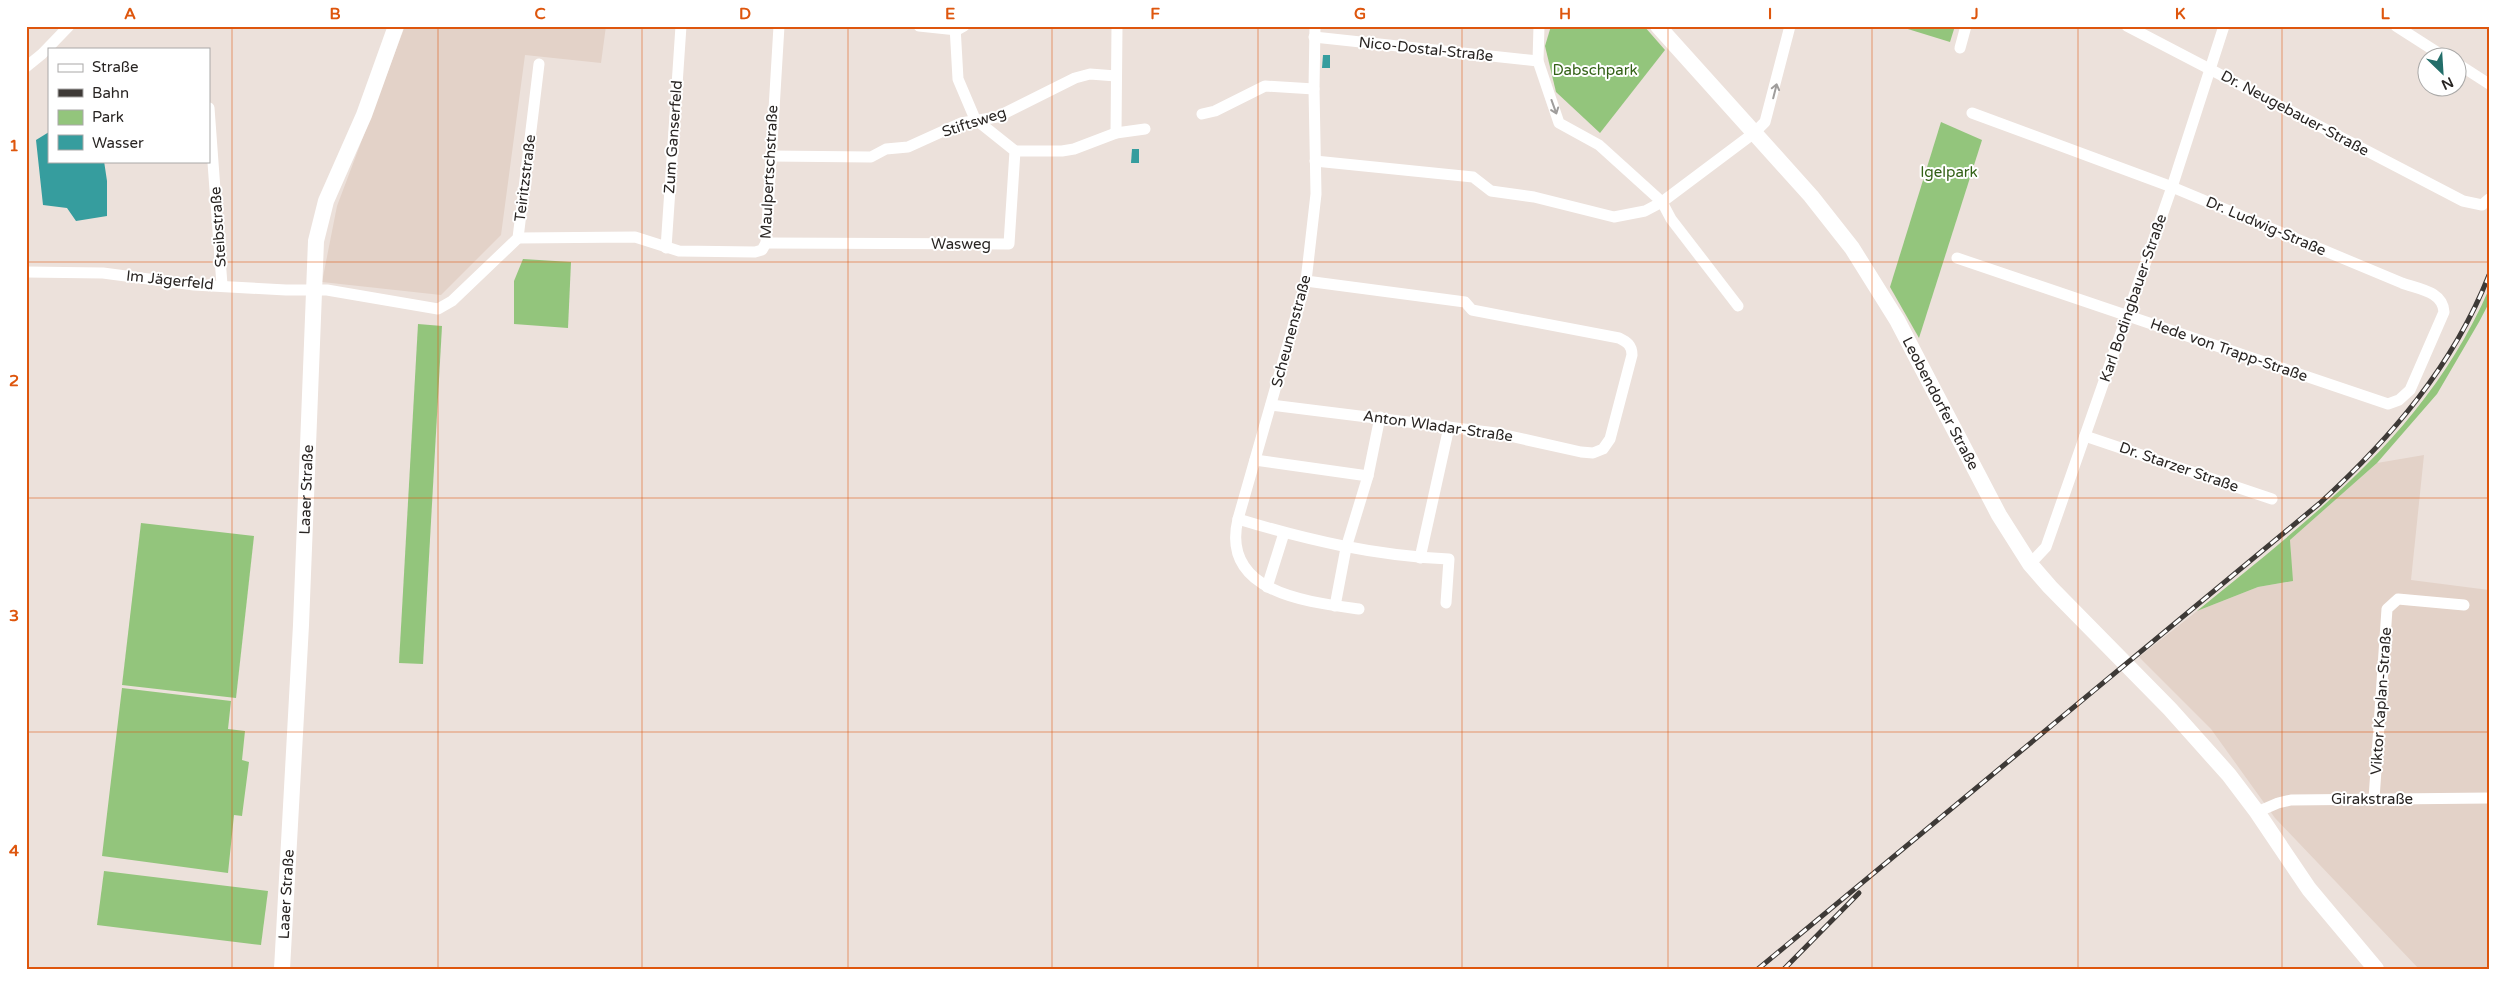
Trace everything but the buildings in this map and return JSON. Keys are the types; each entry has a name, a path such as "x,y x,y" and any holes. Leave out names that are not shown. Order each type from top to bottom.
{"main road":[{"name":"Laaer Straße","path":"282,969 301,625 316,241 323,210 364,115 396,26"},
{"name":"Leobendorfer Straße","path":"1658,26 1832,222 1872,278 1903,331 1999,515 2030,564 2050,587 2170,709 2229,775 2257,812 2309,889 2376,969"}],"street":[{"path":"26,66 42,54 69,26"},
{"name":"Zum Ganserfeld","path":"666,248 681,26"},
{"name":"Maulpertschstraße","path":"518,238 635,238 679,251 754,252 762,250 766,243 779,26"},
{"path":"919,26 959,27 958,79 976,120 1015,151 1062,151 1074,149 1116,133 1144,129"},
{"path":"1116,133 1117,26"},
{"path":"1539,26 1538,61 1559,123 1599,145 1662,202 1670,219 1738,306"},
{"path":"1315,161 1473,177 1491,191 1534,197 1614,217 1645,211 1662,202 1754,133 1768,118 1790,26"},
{"path":"1960,48 1966,26"},
{"name":"Dr. Neugebauer-Straße","path":"2127,26 2463,201 2482,205 2489,199"},
{"name":"Karl Bodingbauer-Straße","path":"2030,564 2046,547 2172,187 2224,26"},
{"path":"2396,26 2430,48"},
{"name":"Nico-Dostal-Straße","path":"1315,32 1538,61"},
{"name":"Scheunenstraße","path":"1267,587 1243,565 1234,540 1238,519 1306,281 1316,194 1315,32"},
{"name":"Teiritzstraße","path":"313,290 350,292 438,309 452,301 518,238 539,64"},
{"path":"2468,70 2489,84"},
{"name":"Stiftsweg","path":"770,156 864,159 875,156 886,148 908,147 961,123 997,117 1075,78 1090,74 1116,76"},
{"path":"1202,114 1220,108 1265,86 1314,89"},
{"name":"Dr. Ludwig-Straße","path":"1972,112 2172,187 2402,283 2436,295 2442,304 2444,312 2410,390 2399,400 2388,404"},
{"name":"Steibstraße","path":"210,122 222,286"},
{"name":"Wasweg","path":"766,243 1009,244 1015,151"},
{"name":"Hede von Trapp-Straße","path":"1957,258 2388,404"},
{"name":"Im Jägerfeld","path":"26,272 103,273 194,285 313,290"},
{"name":"Anton Wladar-Straße","path":"1272,404 1496,433 1581,452 1593,453 1604,450 1610,439 1632,355 1632,348 1628,342 1619,338 1472,310 1465,302 1306,281"},
{"path":"1335,606 1346,548 1368,476 1380,418"},
{"path":"1420,558 1449,427"},
{"name":"Dr. Starzer Straße","path":"2085,436 2272,499"},
{"path":"1255,460 1368,476"},
{"path":"1238,519 1284,533 1346,548 1420,558 1449,558 1446,603"},
{"path":"1284,533 1267,587 1292,597 1359,609"},
{"name":"Viktor Kaplan-Straße","path":"2374,800 2387,609 2398,599 2464,605"},
{"name":"Girakstraße","path":"2257,812 2291,800 2489,798"}],"shaded area":[{"path":"405,26 606,26 601,63 525,55 501,235 441,295 322,282 337,206"},
{"path":"2424,455 2411,580 2489,590 2489,969 2419,969 2275,818 2211,729 2139,657 2197,611 2258,587 2292,581 2290,540 2377,463"}],"green space":[{"name":"Dabschpark","path":"1551,26 1644,26 1665,50 1600,133 1556,92 1545,46"},
{"path":"1898,26 1955,26 1950,42"},
{"name":"Igelpark","path":"1941,122 1982,140 1919,338 1890,287"},
{"path":"523,259 571,262 568,328 514,324 514,281"},
{"path":"2489,289 2489,303 2437,394 2377,463 2290,540 2293,581 2258,587 2197,611 2324,505 2400,429 2434,386 2463,340"},
{"path":"418,324 442,326 423,664 399,663"},
{"path":"141,523 254,536 236,698 122,685"},
{"path":"122,688 231,701 228,729 245,731 242,760 249,762 242,816 234,815 228,873 102,856"},
{"path":"104,871 268,891 261,945 97,925"}],"water":[{"path":"1323,55 1330,55 1330,68 1322,68"},
{"path":"48,133 48,162 104,162 107,181 107,216 76,221 67,208 43,205 36,140"},
{"path":"1132,149 1139,149 1139,163 1131,163"}],"railway":[{"path":"1758,969 2320,503 2371,453 2418,399 2457,340 2489,275"},
{"path":"1784,969 1859,893"}]}
